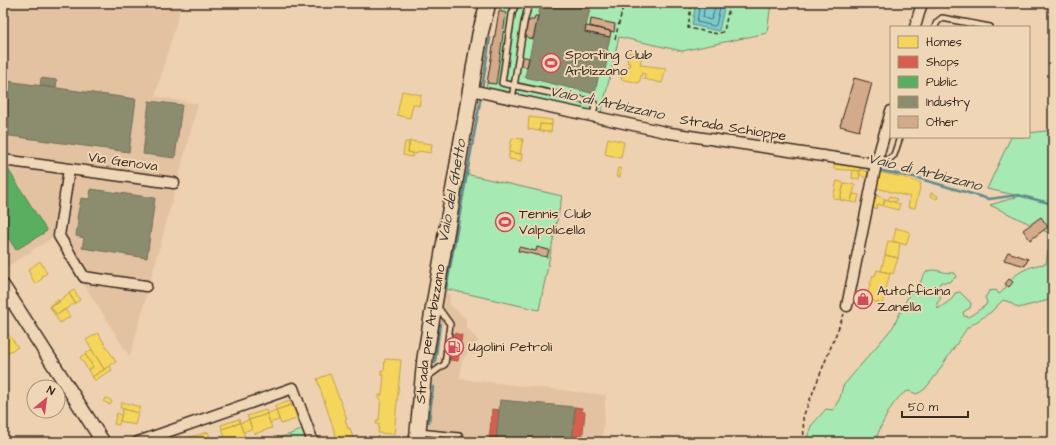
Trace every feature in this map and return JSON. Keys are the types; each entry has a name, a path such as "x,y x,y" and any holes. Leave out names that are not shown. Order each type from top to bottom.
{"main road":[{"name":"Strada per Arbizzano","path":"417,437 423,380 435,302 486,9"}],"street":[{"path":"915,26 922,3"},
{"name":"Strada Schioppe","path":"471,90 513,93 593,116 670,133 876,161"},
{"path":"847,306 876,161 890,114"},
{"name":"Via Genova","path":"3,160 174,183"},
{"name":"Via Genova","path":"69,169 59,236 84,277 146,286"},
{"path":"3,286 103,442"},
{"path":"138,442 293,388 312,442"}],"lane":[{"path":"516,3 512,14 502,83 513,93 593,102 595,105 593,116"},
{"path":"513,93 524,23 529,3"},
{"path":"935,26 937,22 942,18 952,18 986,26"},
{"path":"876,161 888,160 894,155 900,138"},
{"path":"423,380 445,364 450,324 435,302"},
{"path":"417,437 459,436"}],"path":[{"path":"615,39 624,3"},
{"path":"676,3 688,4 691,6 688,28 718,34 724,31 730,3"},
{"path":"614,27 618,28"},
{"path":"804,442 803,417 847,306"}],"shaded area":[{"path":"3,3 182,3 155,96 198,104 130,357 54,237 3,269"},
{"path":"442,289 450,295 449,304 466,319 466,327 478,340 475,355 468,353 462,360 460,379 606,395 602,442 426,442 431,376 434,364 440,361 446,325 438,323"}],"green space":[{"name":"Sporting Club Arbizzano","path":"501,3 771,3 767,33 682,51 619,37 601,114 486,89"},
{"path":"1053,130 1053,235 990,205 1020,196 987,189 1011,138 1030,138 1030,133"},
{"name":"Tennis Club Valpolicella","path":"461,173 562,196 539,310 442,288"},
{"path":"1053,248 1053,299 1018,308 1003,300 991,312 967,328 925,389 917,394 909,391 898,398 888,412 875,442 806,442 811,426 826,409 833,410 840,398 843,386 893,327 910,293 919,288 922,279 928,271 932,270 955,273 956,277 949,282 941,282 937,288 941,298 937,303 938,309 952,299 955,293 960,292 971,303 970,308 963,312 964,316 969,317 986,305 987,302 985,298 989,291 996,290 999,294 1018,273 1032,267 1046,264 1048,251"},
{"path":"304,429 307,442 269,442"}],"water":[{"path":"696,3 725,3 719,31 692,25"}],"building: Homes":[{"path":"629,52 642,55 640,65 666,68 662,83 644,79 645,74 642,73 639,83 621,79 624,66 629,67 630,63 627,63"},
{"path":"402,91 421,95 419,106 413,104 410,118 397,115"},
{"path":"529,117 552,120 552,125 540,124 539,131 528,129"},
{"path":"540,124 552,125 551,132 539,131"},
{"path":"512,138 523,139 520,154 509,152"},
{"path":"608,138 624,142 621,158 605,154"},
{"path":"410,141 432,144 431,153 418,151 417,154 408,152"},
{"path":"405,142 409,142 408,152 413,153 412,157 403,155"},
{"path":"509,152 522,154 521,161 509,159"},
{"path":"834,162 860,163 860,171 834,169"},
{"path":"618,168 621,169 620,177 616,177"},
{"path":"860,169 868,172 866,178 859,174"},
{"path":"853,170 860,171 859,179 852,178"},
{"path":"877,172 902,177 921,183 915,208 908,207 910,197 873,187"},
{"path":"837,181 844,183 840,200 833,198"},
{"path":"844,183 855,185 851,202 840,200"},
{"path":"871,193 885,199 883,206 878,204 876,209 868,206"},
{"path":"931,193 938,196 937,199 930,196"},
{"path":"853,194 859,195 857,203 851,202"},
{"path":"890,196 897,199 895,202 888,200"},
{"path":"885,199 900,204 898,210 883,206"},
{"path":"896,228 910,232 906,245 893,241"},
{"path":"888,241 900,243 898,258 885,255"},
{"path":"885,255 898,258 893,274 881,271"},
{"path":"40,261 47,273 35,284 28,270"},
{"path":"877,270 890,273 882,304 866,299 873,275 875,276"},
{"path":"74,290 80,300 75,303 69,293"},
{"path":"69,293 75,303 57,315 51,307"},
{"path":"58,300 60,302 51,307 57,315 65,309 70,317 60,323 49,306"},
{"path":"6,331 18,347 7,353 3,349 3,333"},
{"path":"98,333 116,362 104,369 86,340"},
{"path":"92,350 104,369 92,377 88,370 93,367 85,354"},
{"path":"85,354 93,367 88,370 80,357"},
{"path":"385,359 401,360 394,434 378,433 379,424 376,424 377,420 379,420 381,399 379,399 379,395 382,395 384,375 381,375 381,370 384,371"},
{"path":"110,366 112,370 95,380 92,377"},
{"path":"330,374 347,419 345,419 348,429 350,428 354,442 338,442 317,379"},
{"path":"106,398 112,401 110,405 103,401"},
{"path":"290,401 291,405 276,410 275,406"},
{"path":"122,402 140,407 138,413 120,408"},
{"path":"291,405 296,409 299,418 281,424 276,410"},
{"path":"123,409 138,413 135,425 120,421"},
{"path":"266,410 267,414 249,420 247,416"},
{"path":"276,410 279,420 270,423 267,414"},
{"path":"117,413 121,415 119,425 114,424"},
{"path":"267,414 272,428 254,434 249,420"},
{"path":"239,419 240,423 222,429 221,425"},
{"path":"249,420 252,429 243,432 240,423"},
{"path":"240,423 245,437 227,442 222,429"},
{"path":"208,432 212,442 179,442 187,438"}],"building: Shops":[{"path":"454,333 462,335 458,361 450,360"},
{"path":"575,407 582,408 581,411 585,412 582,442 572,442"},
{"path":"492,409 499,410 496,442 489,442"}],"building: Public":[{"path":"8,169 47,231 16,250 3,230 3,172"}],"building: Industry":[{"path":"541,3 591,3 585,32 610,37 607,51 609,52 604,74 599,73 595,94 525,77"},
{"path":"41,78 57,80 56,88 40,86"},
{"path":"7,81 136,99 129,152 3,135 3,112"},
{"path":"149,101 182,105 175,158 143,154"},
{"path":"91,189 155,198 147,258 82,248 84,238 76,236 77,218 81,198 89,199"},
{"path":"500,400 575,407 572,442 496,442"}],"building: Other":[{"path":"991,3 1005,3 1005,6 991,7"},
{"path":"499,11 506,13 496,84 487,83"},
{"path":"535,16 538,16 533,39 528,38 525,34 527,23 530,20 534,20"},
{"path":"591,19 615,24 614,32 590,26"},
{"path":"586,26 611,31 610,37 585,32"},
{"path":"521,56 529,58 527,67 519,65"},
{"path":"854,78 872,83 859,131 840,126"},
{"path":"1041,217 1048,227 1030,240 1023,230"},
{"path":"519,247 536,251 537,247 549,250 547,257 518,251"},
{"path":"1008,252 1028,259 1025,266 1004,260"},
{"path":"1009,279 1013,282 1009,287 1005,284"}],"waterway":[{"name":"Vaio del Ghetto","path":"482,89 490,38"},
{"name":"Vaio del Ghetto","path":"446,290 481,96"},
{"name":"Vaio di Arbizzano","path":"862,167 872,169"},
{"name":"Vaio di Arbizzano","path":"877,170 914,177 989,199 1018,195 1053,204"},
{"name":"Vaio del Ghetto","path":"435,363 440,324"},
{"name":"Vaio del Ghetto","path":"429,422 433,387"},
{"name":"Vaio del Ghetto","path":"427,435 427,442"}],"place":[{"name":"Sporting Club Arbizzano","path":"551,63"},
{"name":"Tennis Club Valpolicella","path":"505,222"},
{"name":"Autofficina Zanella","path":"863,299"},
{"name":"Ugolini Petroli","path":"454,347"}]}
